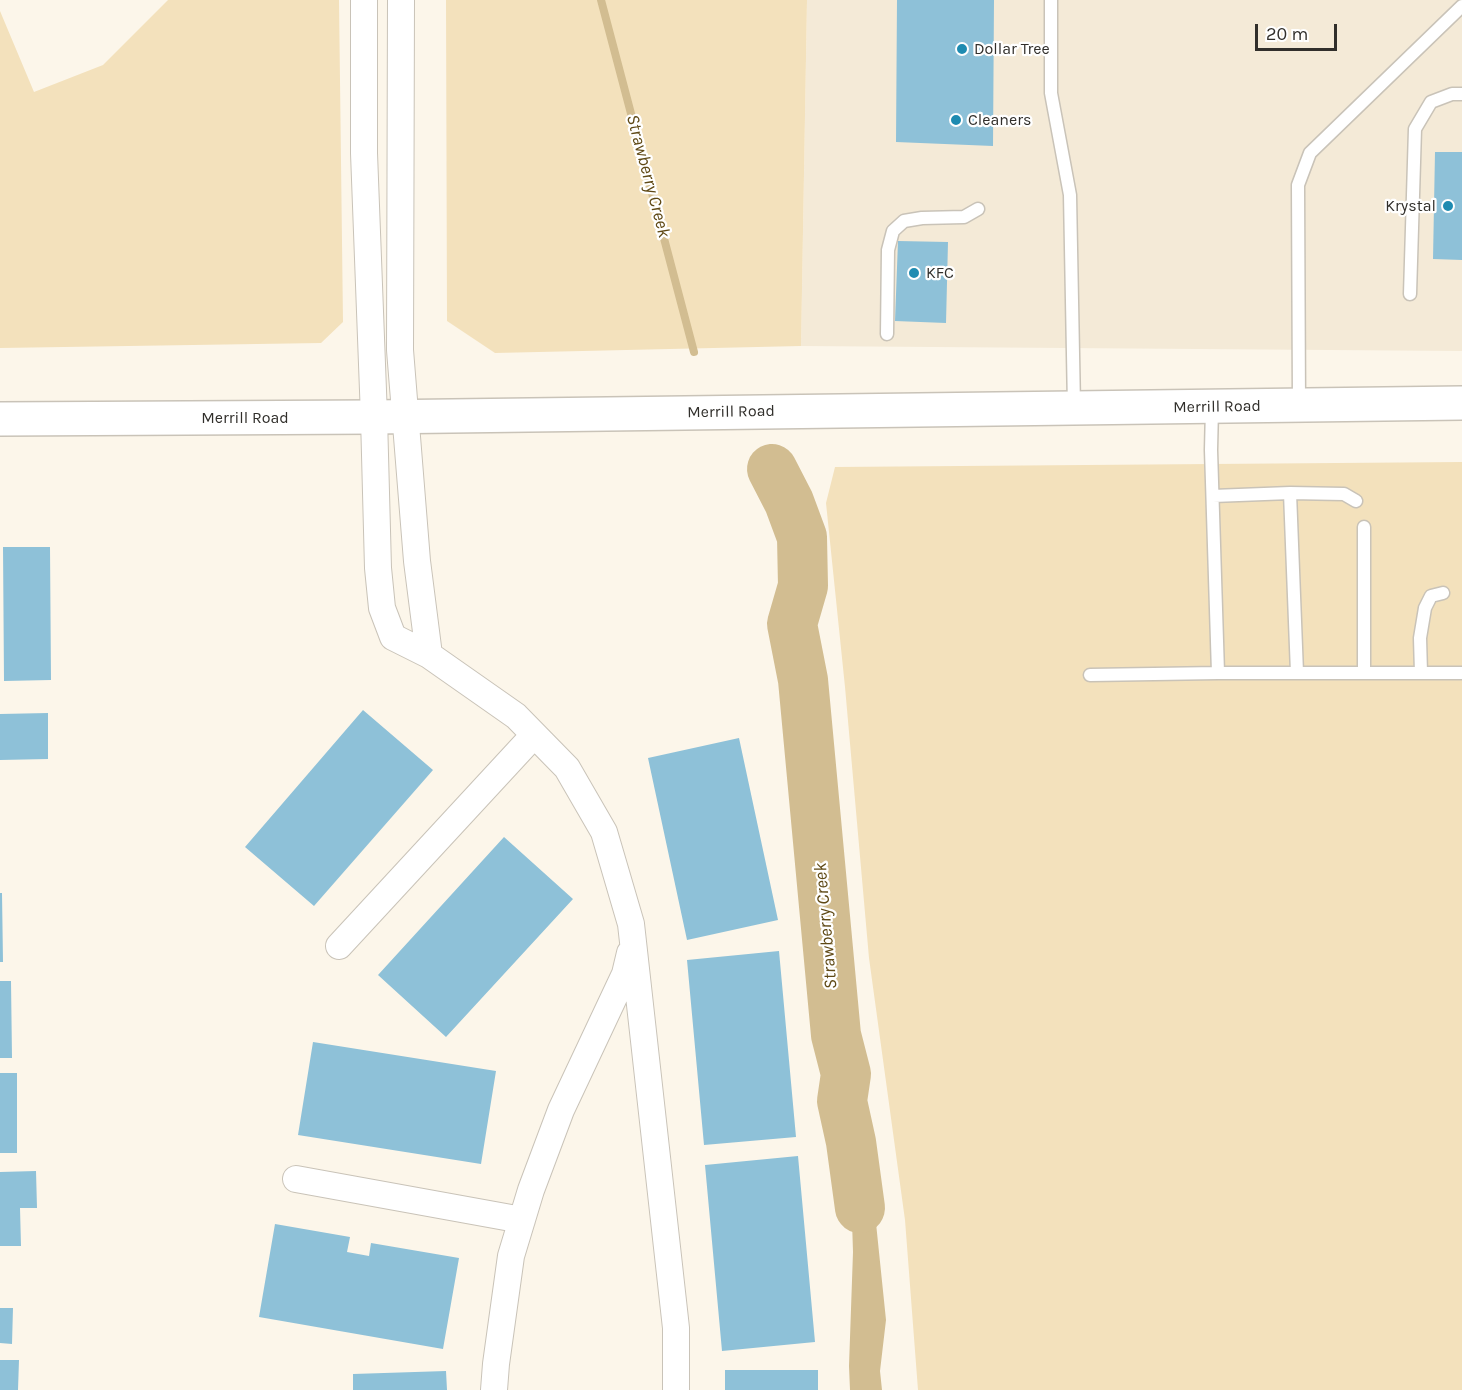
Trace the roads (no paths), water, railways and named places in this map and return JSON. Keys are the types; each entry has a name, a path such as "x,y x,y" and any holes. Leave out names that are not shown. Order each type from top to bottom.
{"main road":[{"name":"Merrill Road","path":"0,419 1462,404"}],"street":[{"path":"364,0 364,153 390,416 417,561 429,655"},
{"path":"401,0 400,350 390,416 378,568 382,609 393,637 429,655 516,716 567,768 604,832 632,924 676,1328 676,1390"},
{"path":"339,946 534,735"},
{"path":"494,1390 511,1256 531,1190 561,1110 626,974 633,937"},
{"path":"296,1179 522,1220"}],"lane":[{"path":"1051,0 1051,93 1070,195 1074,408"},
{"path":"1299,406 1298,185 1310,153 1462,6"},
{"path":"1410,294 1415,129 1431,102 1452,94 1462,94"},
{"path":"887,334 888,250 893,231 904,221 964,217 978,209"},
{"path":"1212,407 1211,450 1218,673"},
{"path":"1213,496 1290,493 1344,494 1356,501"},
{"path":"1290,493 1297,673"},
{"path":"1364,528 1364,673"},
{"path":"1421,673 1420,639 1425,608 1431,596 1443,593"},
{"path":"1090,675 1462,673"}],"waterway":[{"name":"Strawberry Creek","path":"601,0 694,352"},
{"name":"Strawberry Creek","path":"772,469 789,502 802,537 803,586 792,624 803,680 836,1035 846,1074 842,1101 851,1142 860,1208"}],"place":[{"name":"Dollar Tree","path":"962,49"},
{"name":"Cleaners","path":"956,120"},
{"name":"Krystal","path":"1448,206"},
{"name":"KFC","path":"914,273"}]}
